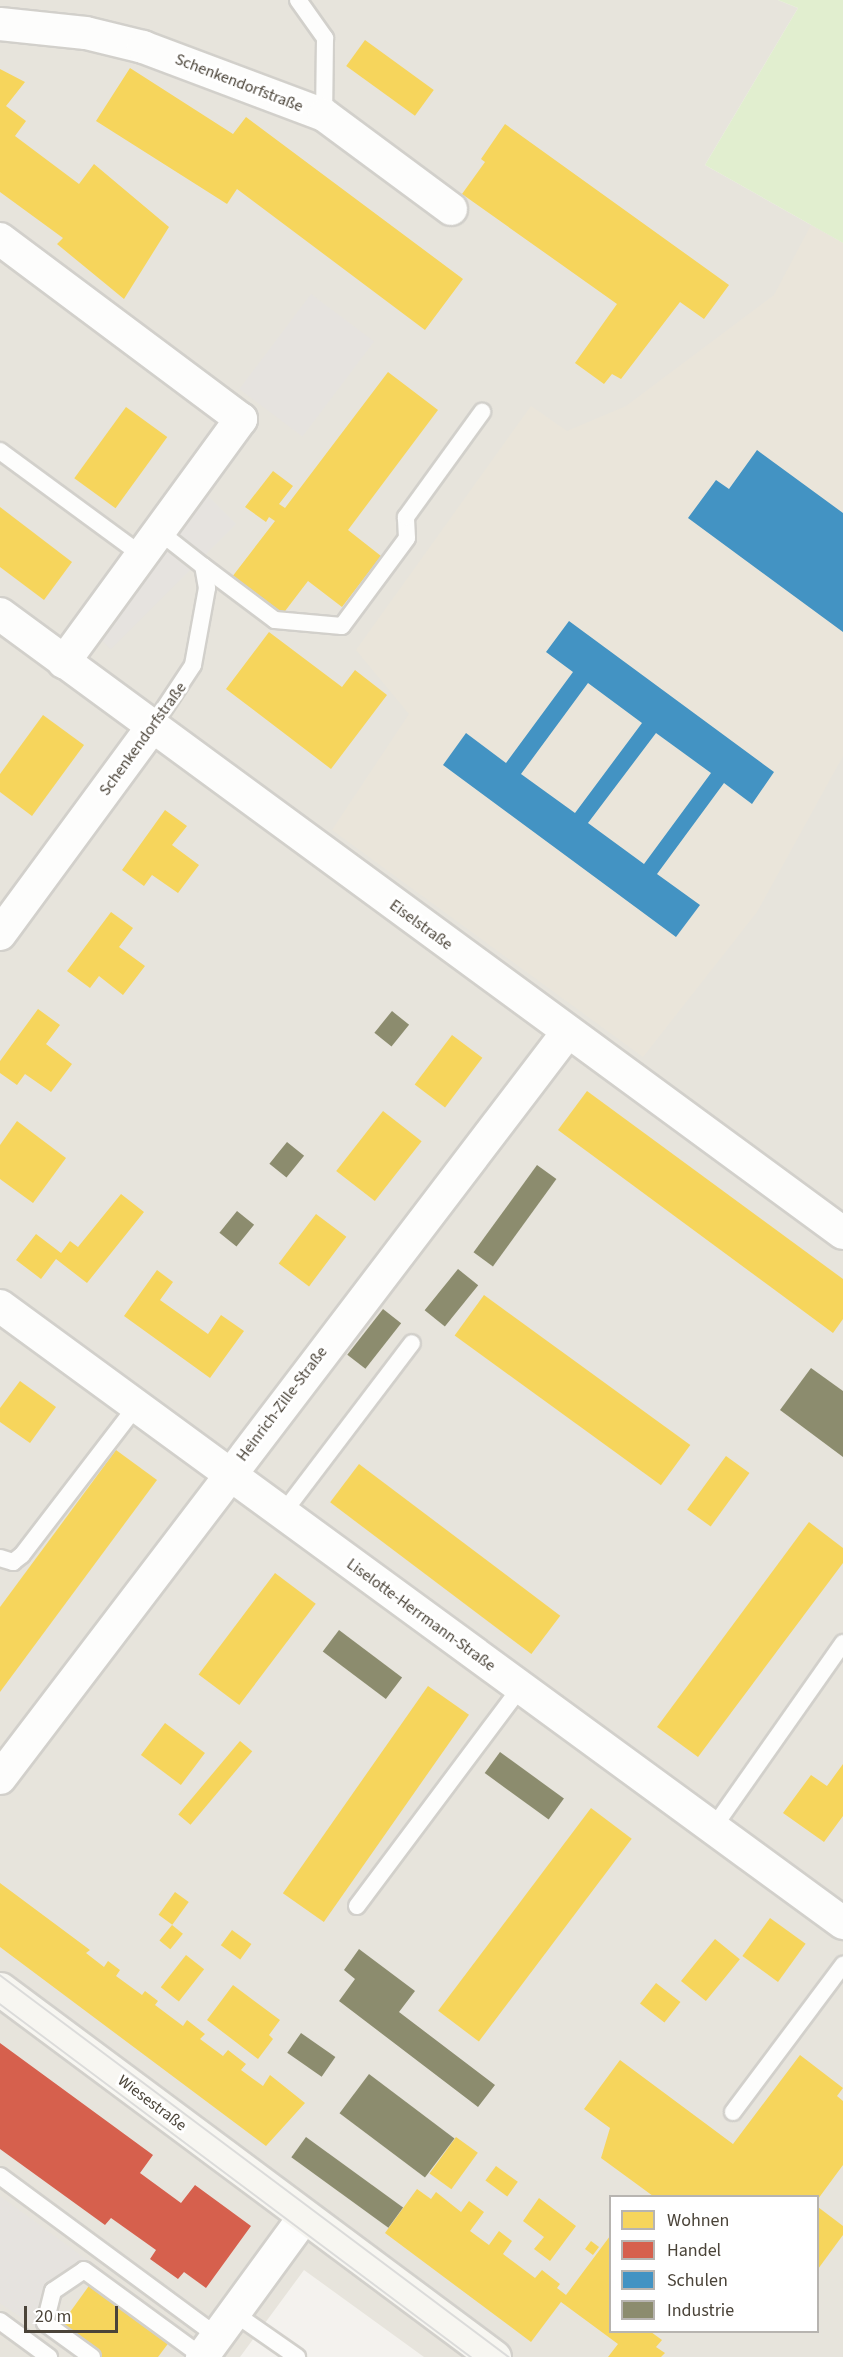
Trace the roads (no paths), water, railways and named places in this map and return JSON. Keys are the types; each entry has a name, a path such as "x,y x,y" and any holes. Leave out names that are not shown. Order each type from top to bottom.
{"street":[{"name":"Schenkendorfstraße","path":"0,24 86,33 143,47 324,115 451,209"},
{"path":"0,239 242,419 152,545 64,662"},
{"name":"Eiselstraße","path":"0,614 567,1033 843,1233"},
{"name":"Schenkendorfstraße","path":"0,934 152,727"},
{"name":"Heinrich-Zille-Straße","path":"0,1778 229,1473 567,1033"},
{"name":"Liselotte-Herrmann-Straße","path":"0,1306 843,1923"},
{"name":"Wiesestraße","path":"0,1989 494,2357"},
{"path":"214,2341 304,2217"}],"lane":[{"path":"298,0 325,38 324,115"},
{"path":"0,451 152,545 202,566 274,620 342,626 407,538 406,517 482,412"},
{"name":"Schenkendorfstraße","path":"152,727 193,665 207,588 202,566"},
{"path":"283,1513 412,1343"},
{"path":"0,1558 13,1562 22,1555 137,1405"},
{"path":"713,1828 843,1643"},
{"path":"357,1906 520,1688"},
{"path":"733,2112 843,1965"},
{"path":"0,2176 214,2341"},
{"path":"92,2357 45,2323 52,2291 84,2270 214,2341 297,2357"},
{"path":"0,2321 49,2357"}],"tram line":[{"path":"0,1975 509,2357"},
{"path":"0,2004 471,2357"}]}
